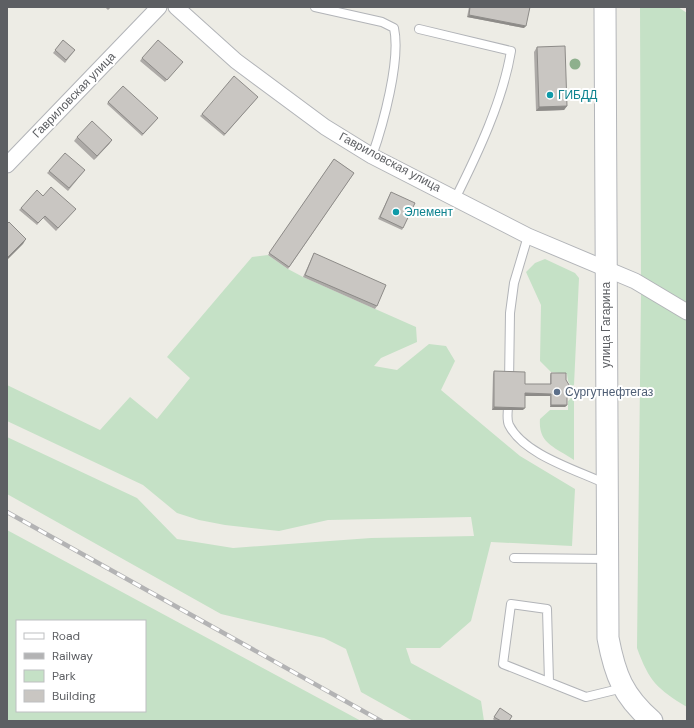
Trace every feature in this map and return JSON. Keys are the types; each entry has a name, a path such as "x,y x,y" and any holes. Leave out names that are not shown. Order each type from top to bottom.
{"main road":[{"name":"улица Гагарина","path":"606,7 608,638 613,666 623,688 637,709 652,721"}],"street":[{"name":"Гавриловская улица","path":"7,165 158,7"},
{"name":"Гавриловская улица","path":"176,7 236,61 325,127 372,156 456,197 528,236 636,281 687,312"}],"lane":[{"path":"316,7 382,22 394,28 397,42 384,122 372,156"},
{"path":"419,29 510,51 506,77 470,168 456,197"},
{"path":"528,236 514,283 510,313 508,424 521,441 540,455 607,484"},
{"path":"514,558 608,559"},
{"path":"549,682 547,609 511,604 503,664 586,697 623,688"}],"green space":[{"path":"640,7 678,7 687,13 687,707 668,695 655,683 646,669 637,648 641,292"},
{"path":"268,255 288,269 303,277 416,327 417,342 381,358 374,366 397,370 429,344 446,346 455,361 441,390 520,456 575,489 572,546 491,542 471,621 440,648 406,648 411,663 481,701 484,721 413,721 361,692 346,649 324,638 221,614 7,494 7,437 137,498 177,539 233,548 371,538 474,536 471,517 328,520 279,531 225,525 199,520 177,513 143,485 7,421 7,385 100,430 130,397 157,419 190,378 167,357 252,257"},
{"path":"545,259 575,273 579,278 574,385 571,386 568,381 567,374 551,372 540,361 541,305 526,272 535,263"},
{"path":"571,398 574,399 574,460 549,444 545,440 540,427 540,419 550,410 568,410 568,401"},
{"path":"7,530 361,721 7,721"}],"building":[{"path":"470,7 530,7 526,26 469,15"},
{"path":"63,40 75,50 66,60 55,50"},
{"path":"158,40 183,62 167,80 142,58"},
{"name":"ГИБДД","path":"565,46 567,106 539,107 537,47"},
{"path":"234,76 258,97 225,134 202,114"},
{"path":"123,86 158,118 143,134 108,102"},
{"path":"92,121 112,140 97,156 77,137"},
{"path":"65,153 85,170 69,188 49,171"},
{"path":"334,159 354,173 289,267 269,253"},
{"path":"51,187 76,209 58,228 45,216 38,223 21,208 37,190 43,196"},
{"name":"Элемент","path":"391,192 415,203 403,228 380,217"},
{"path":"9,222 26,239 7,258 7,224"},
{"path":"314,253 386,285 377,306 305,275"},
{"path":"494,371 525,372 525,384 551,384 551,373 566,373 566,380 571,388 567,398 567,405 551,405 551,394 525,393 525,408 494,407"},
{"path":"500,708 512,716 509,721 501,721 494,717"}],"railway":[{"path":"7,512 381,721"}],"place":[{"name":"ГИБДД","path":"550,95"},
{"name":"Элемент","path":"396,212"},
{"name":"Сургутнефтегаз","path":"557,392"}]}
